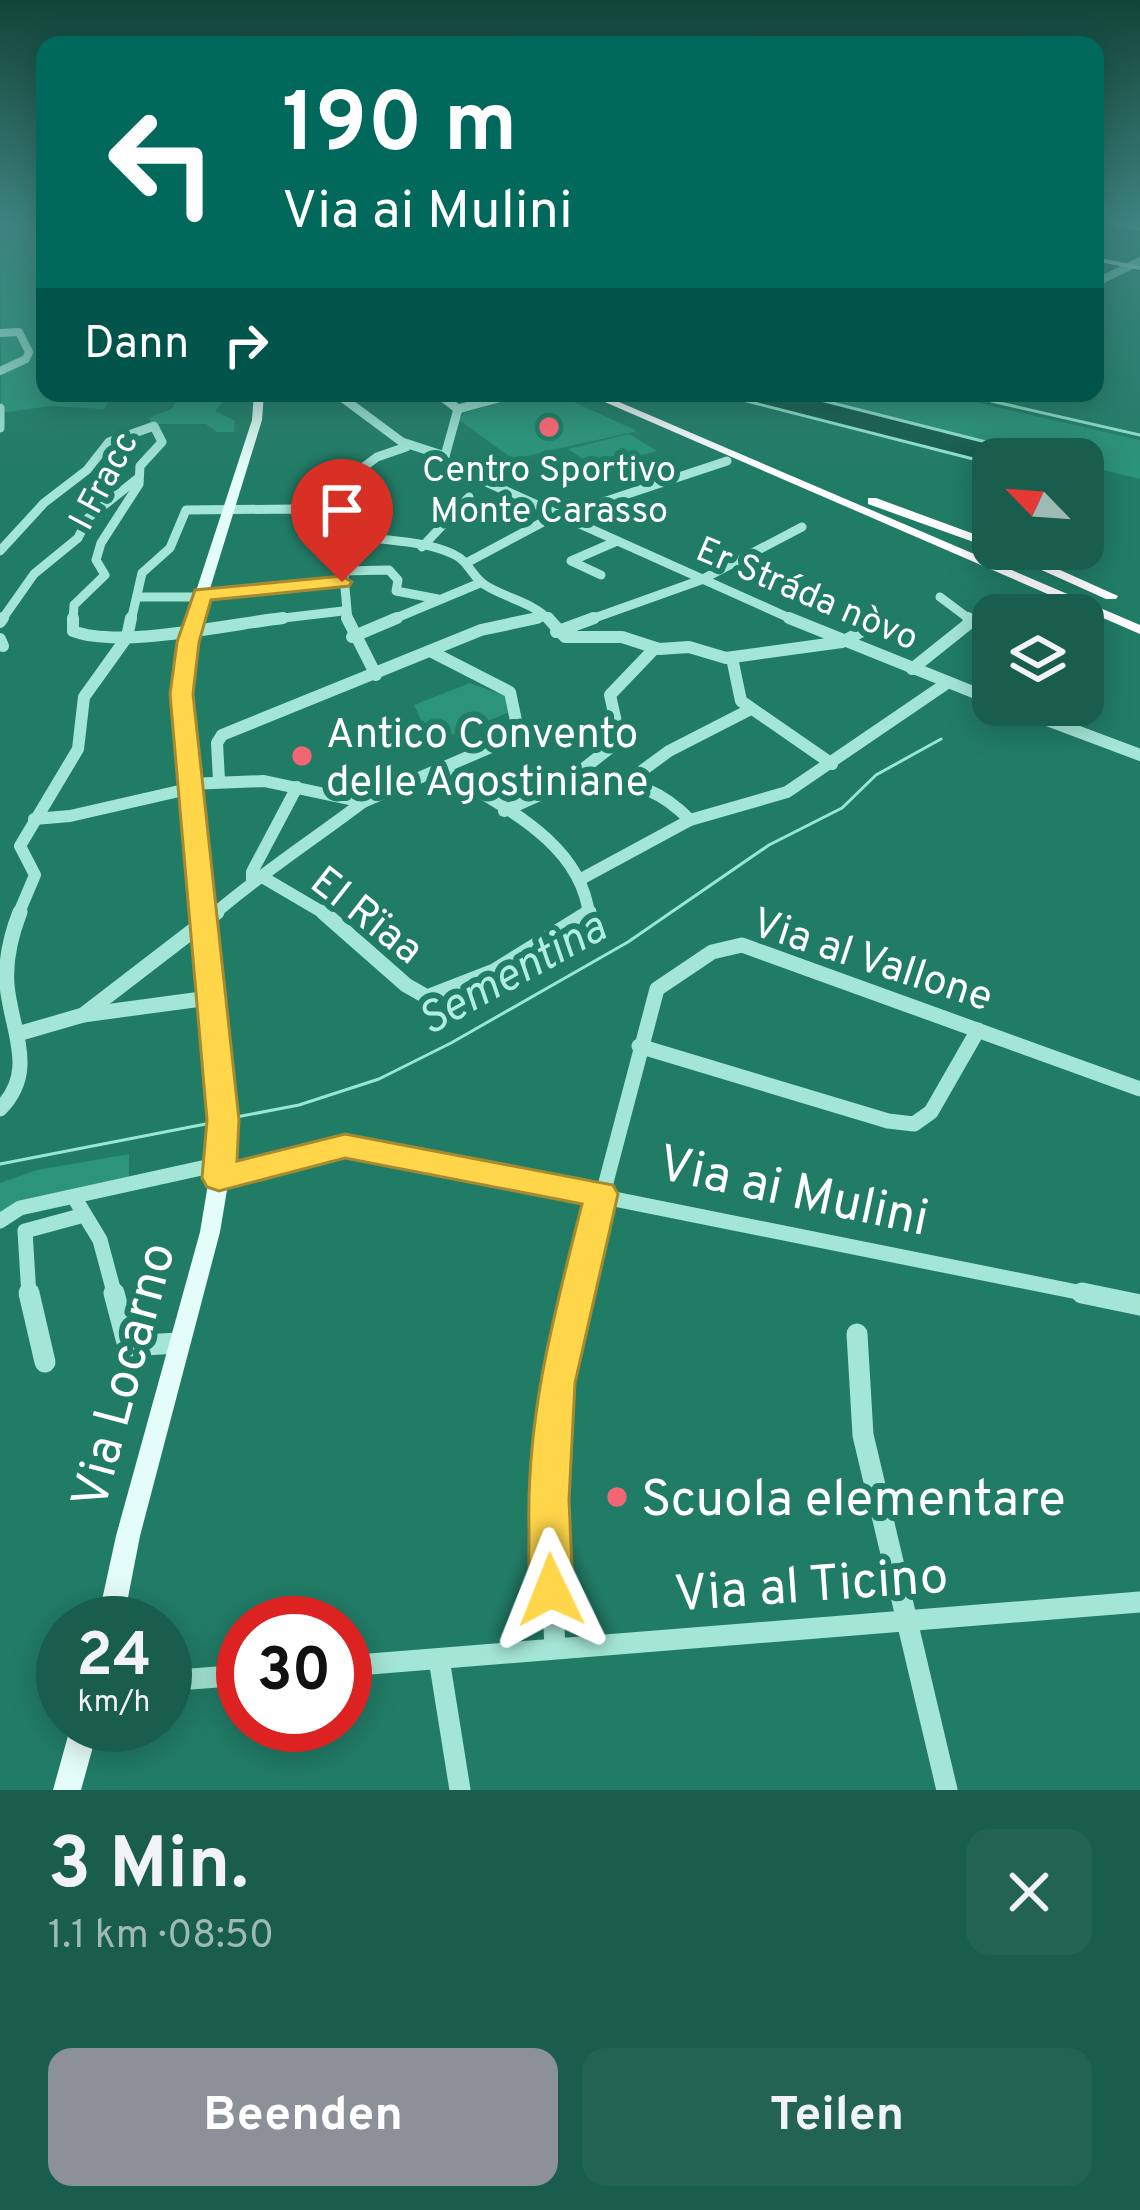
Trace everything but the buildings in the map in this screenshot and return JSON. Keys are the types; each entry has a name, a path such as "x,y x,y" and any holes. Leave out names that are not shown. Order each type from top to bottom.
{"highway":[{"path":"611,402 1136,624"},
{"path":"630,402 972,537"},
{"path":"872,501 1136,624"},
{"path":"1051,570 1111,596"}],"main road":[{"name":"Via Locarno","path":"117,1596 178,1343 205,1254 220,1164 220,1092 188,787 182,672 190,632 257,421 258,402"},
{"path":"67,1790 78,1752"}],"street":[{"path":"0,333 19,332 29,350 26,358 0,371"},
{"name":"Er Stráda nòvo","path":"348,402 406,447 427,456 445,456 446,464 701,580 972,692"},
{"path":"448,402 458,409"},
{"path":"458,409 484,402"},
{"path":"0,408 0,428"},
{"path":"445,456 458,409"},
{"name":"I Fracc","path":"0,551 44,503 87,470 109,442 155,427 162,442 143,462 137,478 140,484 99,547 96,560 105,574 76,602 70,624 83,636 127,638 344,611"},
{"path":"308,509 376,457 406,447"},
{"path":"468,562 561,515 727,461"},
{"path":"0,622 34,574 78,538 88,518 137,478"},
{"path":"422,547 469,497"},
{"path":"0,1109 20,1086 21,1033 7,986 15,920 34,875 20,846 78,749 84,697 127,638 142,573 170,548 176,526 189,509 308,509 329,515 334,530 355,538 453,551 468,562 480,583 573,638 627,638 655,648 689,647 732,658 842,642 881,621"},
{"path":"556,632 701,580 802,527"},
{"path":"355,538 342,576 344,611 352,638 376,675"},
{"path":"601,575 571,561 617,541"},
{"path":"138,592 202,596 389,571 398,580 396,591 438,599"},
{"path":"352,638 480,583"},
{"path":"912,669 972,621 940,597"},
{"path":"219,780 217,742 222,735 481,630 543,617"},
{"path":"504,811 564,784 621,738 609,698 655,648"},
{"path":"82,1016 363,802 444,770 521,730 510,692 432,652"},
{"path":"732,658 737,667 734,689 751,709 832,764"},
{"path":"444,770 558,848 581,879 690,820 779,796 946,682"},
{"path":"628,781 669,751 751,709"},
{"path":"1065,726 1140,755"},
{"path":"580,772 662,792 690,820"},
{"path":"34,819 70,816 219,780 297,787 363,802"},
{"path":"258,879 252,872 297,787"},
{"name":"El Rïaa","path":"258,879 324,912 406,985 427,997 494,970 590,915 581,879"},
{"name":"Via al Vallone","path":"555,1648 548,1500 562,1347 657,989 712,952 733,944 1140,1089"},
{"path":"21,1033 82,1016 208,998"},
{"path":"640,1046 888,1121 914,1124 931,1112 977,1030"},
{"name":"Via ai Mulini","path":"0,1221 20,1208 220,1164 351,1146 1140,1305"},
{"path":"74,1196 106,1257 128,1346 178,1343"},
{"path":"45,1362 35,1308 21,1270 25,1233 37,1224 84,1215"},
{"path":"857,1334 863,1436 947,1790"},
{"name":"Via al Ticino","path":"372,1664 1139,1604"},
{"path":"439,1659 460,1790"}],"green space":[{"path":"0,304 36,304 36,402 108,402 104,409 50,406 1,413"},
{"path":"176,402 222,402 215,411 235,421 234,432 217,432 206,424 152,424 149,418"},
{"name":"Centro Sportivo Monte Carasso","path":"501,402 574,402 637,431 513,459 459,420 464,413"},
{"path":"832,402 975,402 1140,440 1140,479 1104,470 1104,438 975,438"},
{"path":"629,434 657,451 595,467 568,449"},
{"path":"470,683 506,696 510,712 432,743 414,705"},
{"path":"129,1154 129,1183 0,1218 0,1183 37,1170"}],"water":[{"path":"750,402 828,402 972,438 972,459"}],"waterway":[{"path":"995,402 1140,435"},
{"name":"Sementina","path":"231,1118 299,1105 379,1079 451,1043 628,942 769,845 842,808 876,775 941,739"},
{"name":"Sementina","path":"0,1164 216,1122"}],"place":[{"name":"Centro Sportivo Monte Carasso","path":"549,427"},
{"name":"Antico Convento delle Agostiniane","path":"302,756"},
{"name":"Scuola elementare","path":"617,1497"}],"route":[{"path":"342,582 202,595 188,642 182,694 223,1120 219,1178 345,1146 602,1194 556,1383 548,1500 551,1590"}]}
